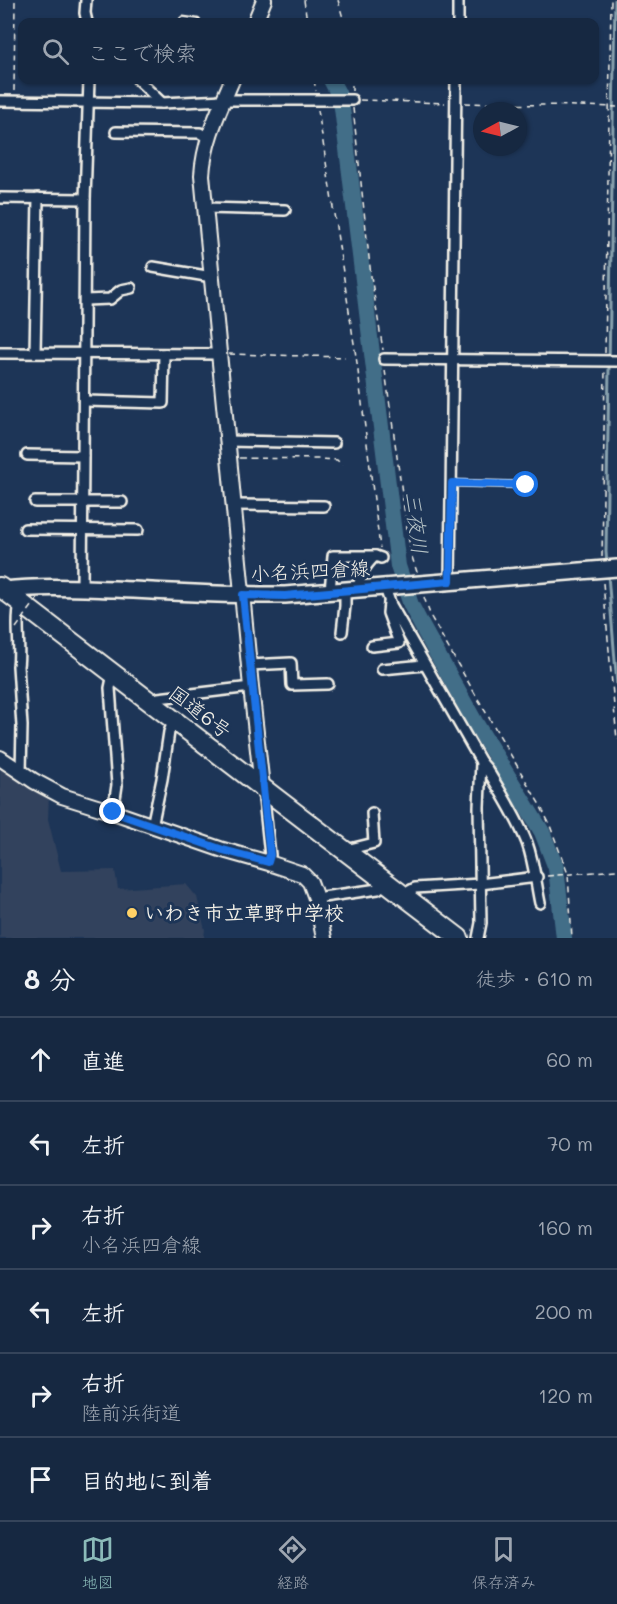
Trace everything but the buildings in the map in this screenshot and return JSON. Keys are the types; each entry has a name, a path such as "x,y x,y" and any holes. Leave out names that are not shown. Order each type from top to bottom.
{"highway":[{"name":"国道6号","path":"1,589 29,601 113,674 459,938"}],"main road":[{"name":"小名浜四倉線","path":"1,589 82,588 285,596 344,591 387,594 420,585 450,581 617,568"}],"street":[{"path":"86,0 86,18"},
{"path":"257,18 264,0"},
{"path":"458,0 458,18"},
{"path":"82,588 89,84"},
{"path":"142,84 162,103"},
{"path":"230,84 213,125 203,168 251,687 266,805 270,855 268,862"},
{"path":"450,581 456,84"},
{"path":"0,101 162,103 224,100 352,100"},
{"path":"116,132 200,133 209,139"},
{"path":"0,198 86,199"},
{"path":"34,353 38,198"},
{"path":"206,208 285,210"},
{"path":"153,267 212,276"},
{"path":"85,300 110,299 121,290 131,288"},
{"path":"0,353 219,354"},
{"path":"85,401 163,403 164,354"},
{"path":"384,359 617,361"},
{"path":"228,441 334,442"},
{"path":"27,455 83,456"},
{"path":"35,502 123,502"},
{"path":"234,506 324,506"},
{"path":"25,529 138,530"},
{"path":"342,632 344,591 333,556 378,557"},
{"path":"344,591 359,579 364,567 378,557"},
{"path":"372,646 399,643 388,614 387,594"},
{"path":"387,594 424,665 521,828 536,877 540,903"},
{"path":"21,772 22,726 18,666 20,657 18,613 29,601"},
{"path":"249,665 291,663 292,685 328,684"},
{"path":"382,669 424,665"},
{"path":"113,674 110,688 117,785 113,812"},
{"path":"148,701 251,687"},
{"path":"152,826 169,743 169,732 174,720"},
{"path":"0,758 34,781 62,796 302,874 310,882 316,898 324,938"},
{"path":"478,938 481,923 479,807 481,762"},
{"path":"344,851 374,843 372,813"},
{"path":"402,895 415,888 480,884 536,877"},
{"path":"316,898 378,888 386,882"}],"lane":[{"path":"452,483 526,485"}],"path":[{"path":"304,0 306,18"},
{"path":"338,0 343,18"},
{"path":"611,0 601,569 617,740"},
{"path":"14,101 15,1"},
{"path":"315,84 357,363 378,557"},
{"path":"352,84 371,276 411,554 431,617 549,823 566,874 572,938"},
{"path":"352,100 617,107"},
{"path":"219,354 345,357"},
{"path":"230,458 337,460 342,465"},
{"path":"16,628 29,601"},
{"path":"536,877 617,870"}],"shaded area":[{"path":"0,762 49,794 48,819 61,871 115,870 118,889 186,884 197,897 205,930 204,938 0,938"}],"waterway":[{"path":"607,565 615,0"},
{"name":"三夜川","path":"333,84 342,108 398,566 411,605 424,630 475,722 542,832 556,868 564,938"},
{"path":"608,575 617,685"}],"place":[{"name":"いわき市立草野中学校","path":"132,913"}],"route":[{"path":"113,812 223,850 268,862 270,855 266,805 243,595 285,596 450,581 452,483 526,485"}]}
